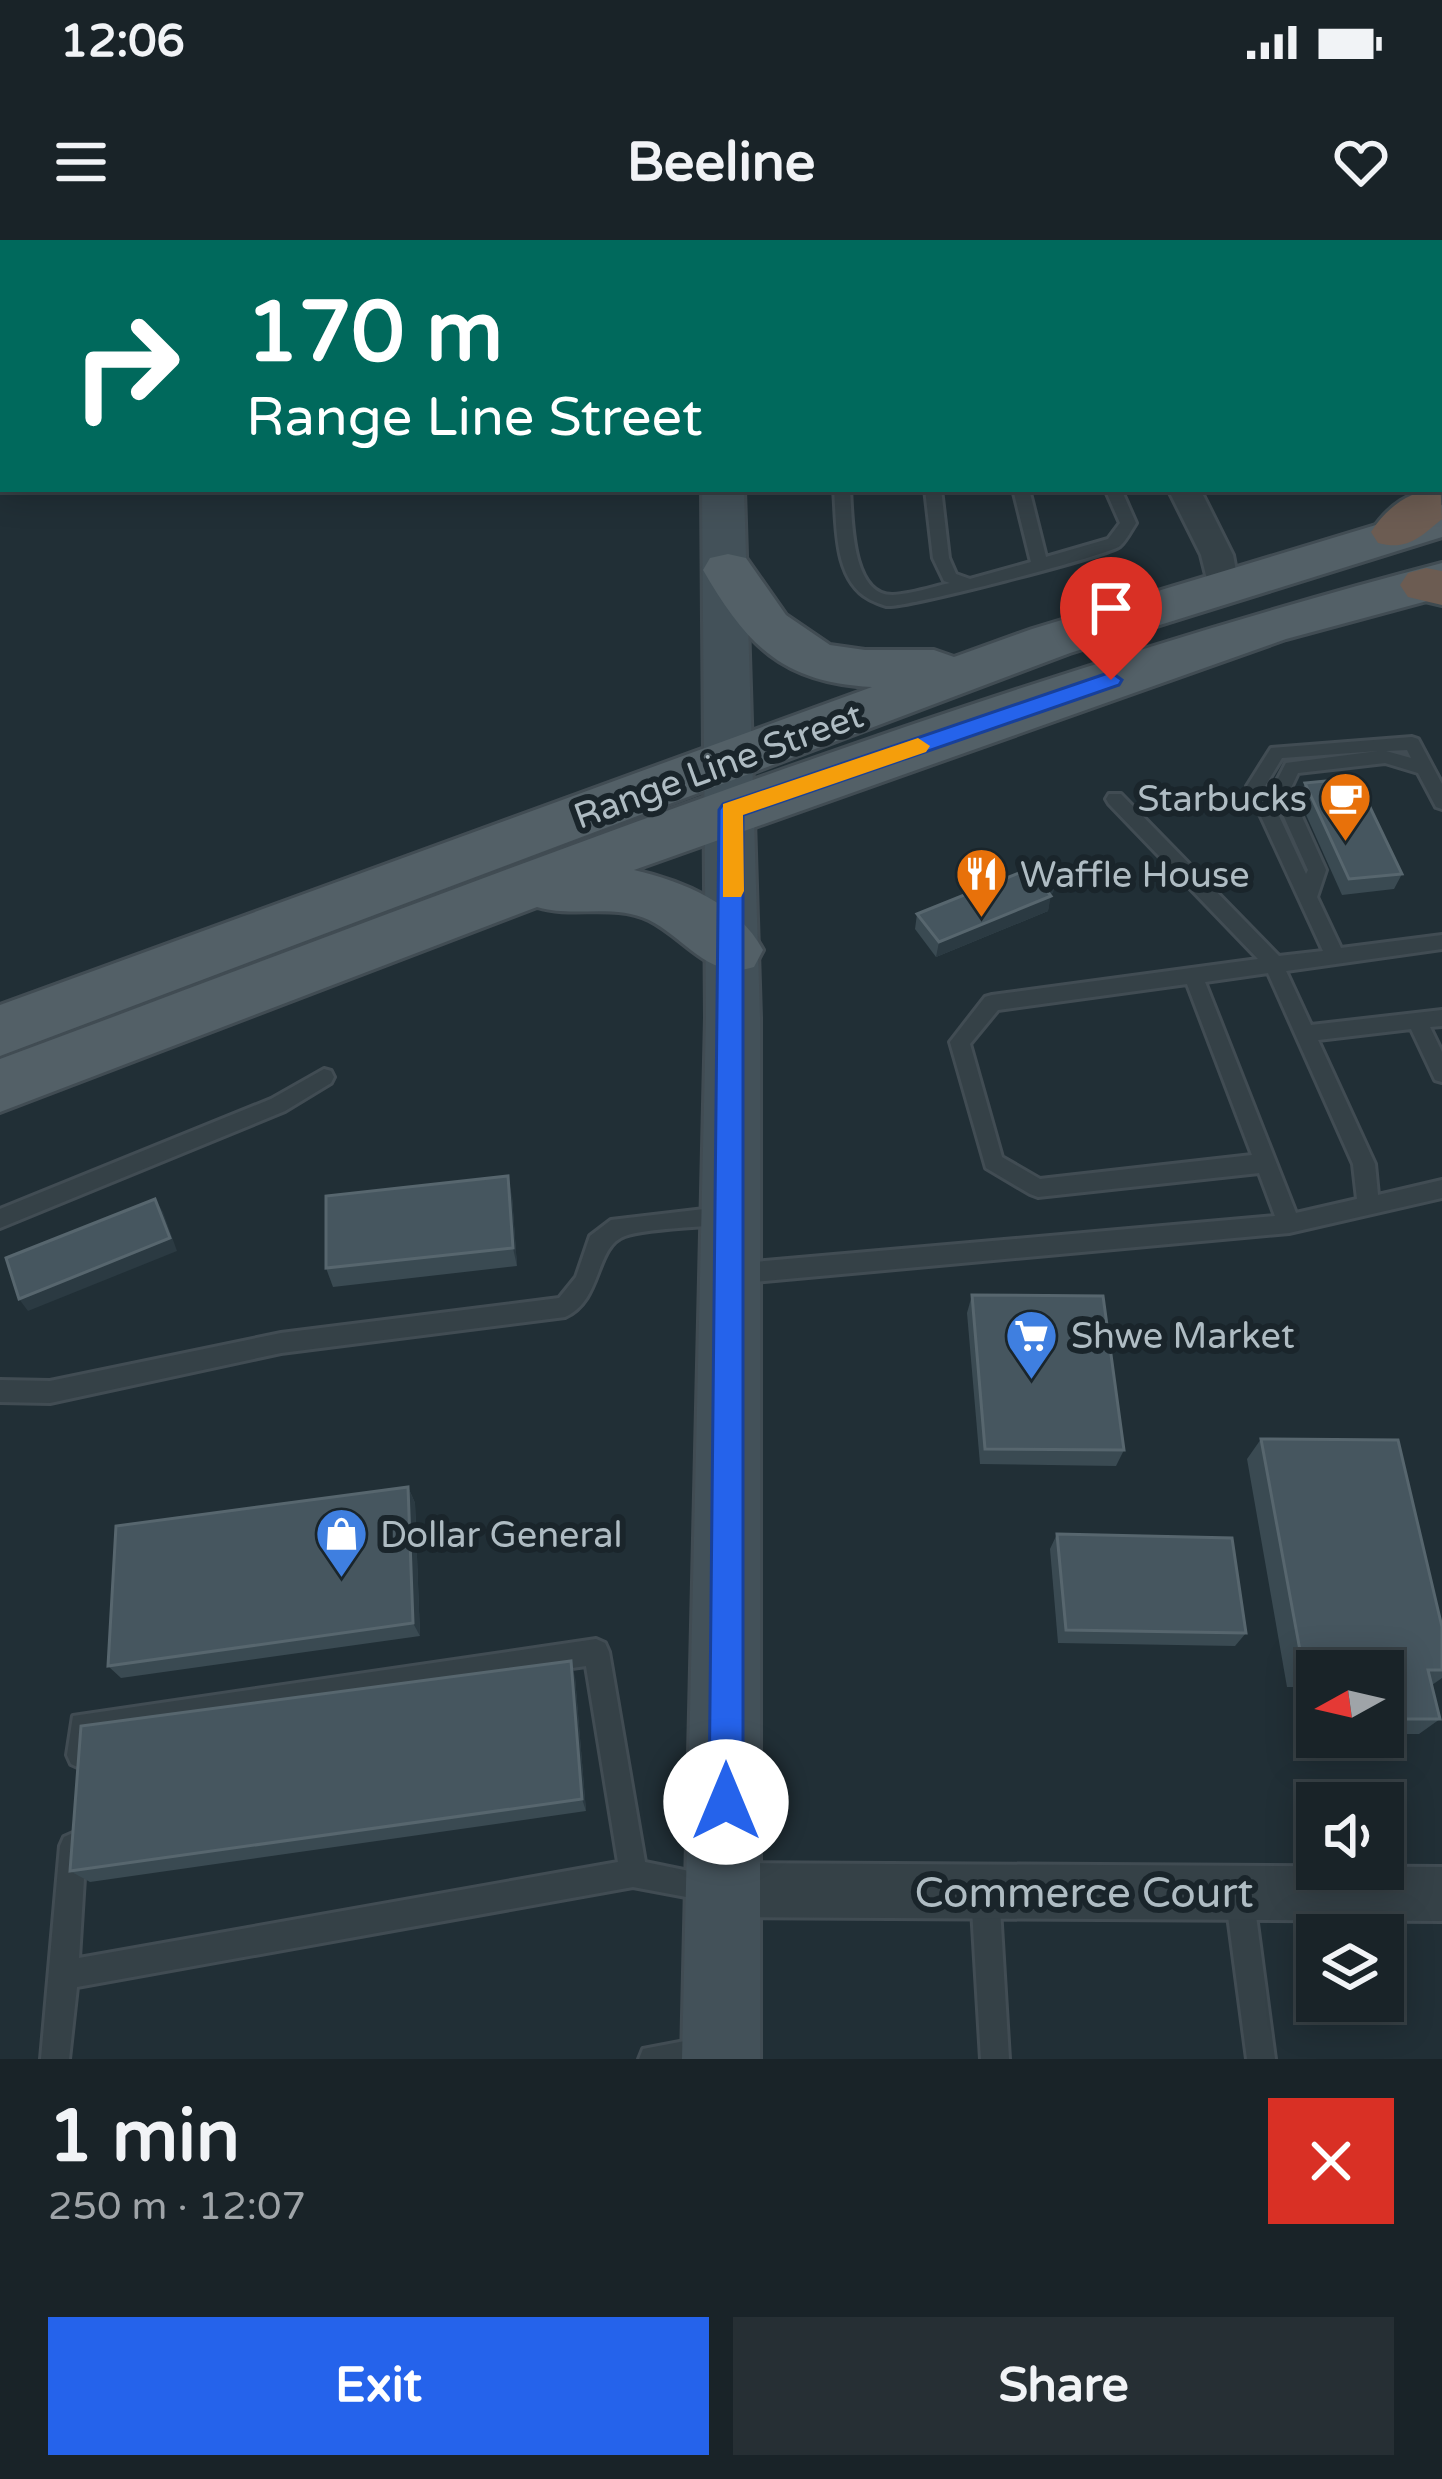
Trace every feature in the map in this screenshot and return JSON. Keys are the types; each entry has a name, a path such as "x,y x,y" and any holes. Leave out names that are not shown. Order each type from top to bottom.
{"highway":[{"path":"1419,526 1442,493"}],"main road":[{"path":"722,2054 733,950 723,492"},
{"name":"Range Line Street","path":"0,1086 519,892 986,665 1419,526"},
{"path":"728,570 752,615 795,653 843,668 986,665"},
{"name":"Range Line Street","path":"0,1031 731,785 1269,626 1437,584"},
{"path":"519,892 597,887 649,894 692,912 733,950"}],"street":[{"path":"1186,492 1217,555 1223,587"},
{"name":"Commerce Court","path":"726,1890 1442,1894"}],"lane":[{"path":"842,492 851,571 875,598 915,597 1114,543 1128,523 1114,492"},
{"path":"933,492 941,558 950,577 964,582"},
{"path":"1022,492 1040,565"},
{"path":"1334,954 1256,785 1277,752 1412,742 1442,802"},
{"path":"1115,799 1272,962 1364,1164 1368,1205"},
{"path":"1264,1162 1038,1189 992,1162 960,1042 992,1003 1442,942"},
{"path":"1193,975 1289,1224"},
{"path":"1305,1034 1442,1018"},
{"path":"1418,1020 1442,1074"},
{"path":"0,1219 278,1105 324,1077"},
{"path":"0,1391 50,1392 281,1343 566,1307 586,1282 598,1243 619,1227 731,1245 1289,1224 1442,1189"},
{"path":"55,2059 82,1725 596,1652 633,1873"},
{"path":"64,1975 633,1873 726,1890"},
{"path":"986,1892 995,2059"},
{"path":"1239,1893 1262,2059"},
{"path":"653,2059 722,2054"}],"building":[{"name":"Starbucks","path":"1356,778 1402,874 1349,879 1305,783"},
{"path":"1034,867 1039,873 1049,869 1057,878 1042,884 1051,896 939,942 917,914"},
{"path":"508,1176 513,1248 326,1268 326,1196"},
{"path":"155,1199 170,1238 19,1299 6,1258"},
{"path":"972,1295 1103,1296 1124,1450 985,1449"},
{"path":"1261,1439 1398,1440 1442,1627 1442,1670 1428,1670 1440,1719 1404,1719 1404,1650 1300,1650"},
{"path":"408,1487 413,1623 108,1666 116,1526"},
{"path":"1057,1534 1232,1538 1246,1633 1066,1630"},
{"path":"571,1661 582,1799 70,1871 81,1726"}],"slow traffic":[{"path":"732,891 731,810 918,746"}],"place":[{"name":"Starbucks","path":"1346,844"},
{"name":"Waffle House","path":"981,920"},
{"name":"Shwe Market","path":"1032,1381"},
{"name":"Dollar General","path":"341,1580"}],"route":[{"path":"726,1802 734,1018 731,810 1111,680"}]}
